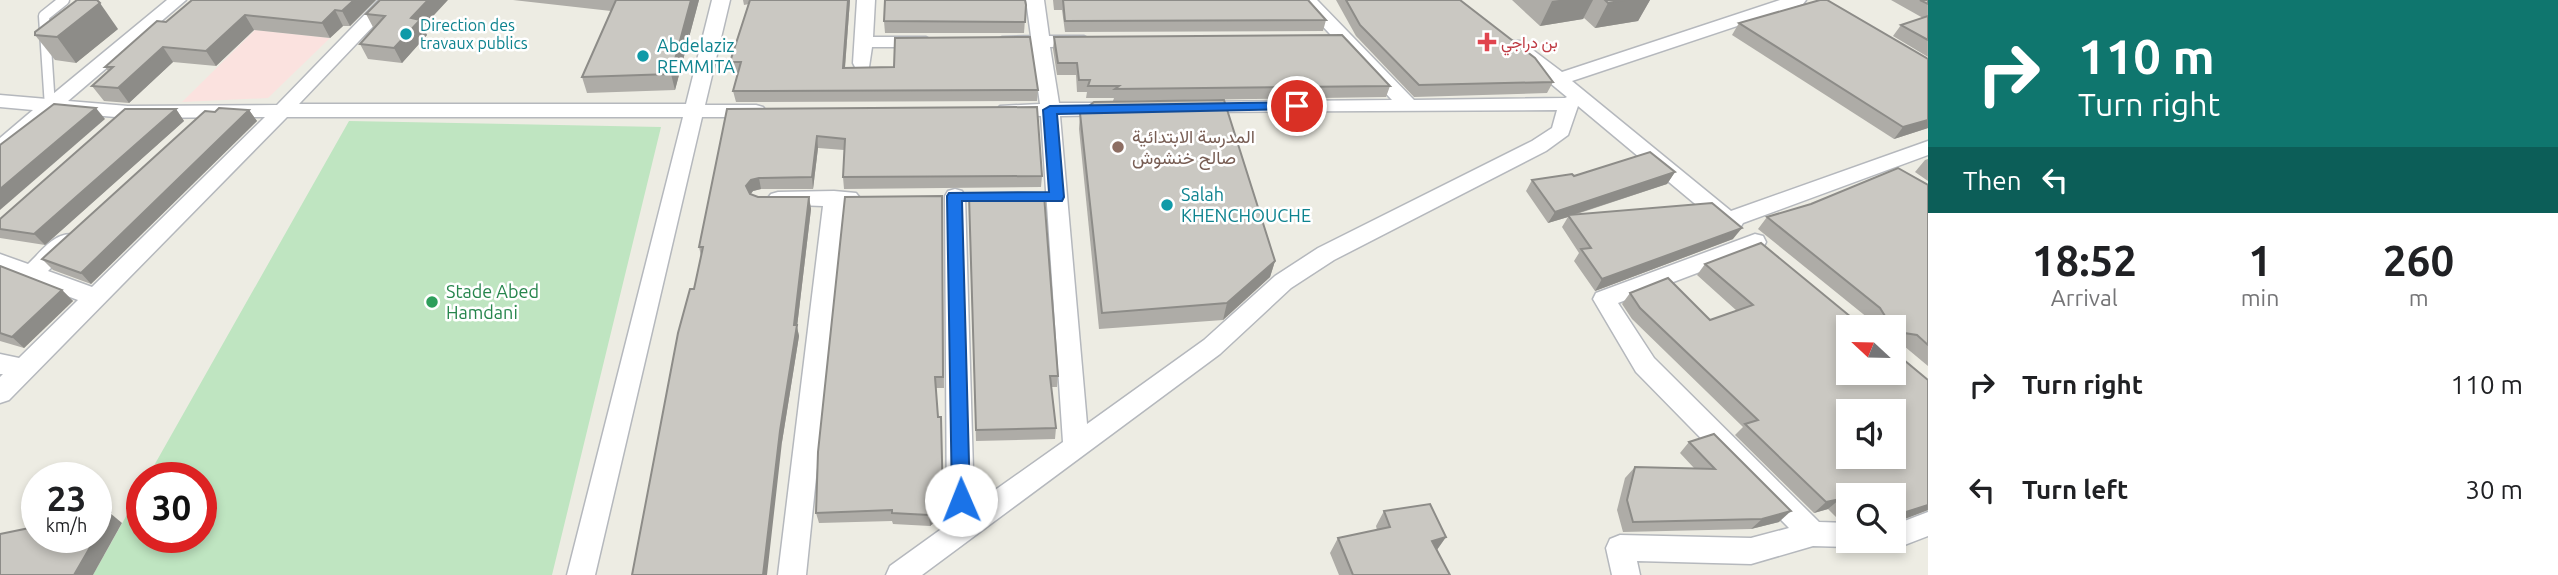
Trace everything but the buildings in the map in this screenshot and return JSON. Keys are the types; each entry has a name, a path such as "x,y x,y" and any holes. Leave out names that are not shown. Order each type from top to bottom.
{"street":[{"path":"0,148 177,0"},
{"path":"0,393 97,298 389,0"},
{"path":"581,575 721,0"},
{"path":"862,63 866,0"},
{"path":"1035,0 1050,110 1076,447"},
{"path":"1307,0 1407,104"},
{"path":"1559,79 1797,0"},
{"path":"1497,32 1559,79 1574,101 1776,259"},
{"path":"1318,39 1346,39"},
{"path":"986,42 1096,41"},
{"path":"863,42 945,42"},
{"path":"0,101 128,112 284,109 775,111"},
{"path":"1174,108 1574,101"},
{"path":"900,575 1212,347 1283,282 1326,254 1539,146 1561,131 1574,101"},
{"path":"994,111 1132,109"},
{"path":"190,129 210,111"},
{"path":"108,129 128,112"},
{"path":"1728,220 1928,148"},
{"path":"1884,164 1906,179"},
{"path":"955,196 961,528"},
{"path":"928,197 980,197"},
{"path":"1031,197 1057,197"},
{"path":"792,575 834,198"},
{"path":"761,199 874,198"},
{"path":"31,274 81,229"},
{"path":"1755,242 1604,299 1645,365 1814,534"},
{"path":"0,262 97,298"},
{"path":"0,364 24,369"},
{"path":"1906,534 1928,524"},
{"path":"1626,575 1620,548 1751,551 1814,534 1836,535"}],"lane":[{"path":"50,107 44,16 64,0"}],"shaded area":[{"path":"255,30 330,38 268,98 182,102"}],"green space":[{"name":"Stade Abed Hamdani","path":"349,121 661,127 552,575 93,575 105,553 112,553 112,541 126,516 126,553 217,553 217,462 156,462"}],"place":[{"name":"Direction des travaux publics","path":"406,34"},
{"name":"بن دراجي","path":"1487,42"},
{"name":"Abdelaziz REMMITA","path":"643,56"},
{"name":"المدرسة الابتدائية صالح خنشوش","path":"1118,147"},
{"name":"Salah KHENCHOUCHE","path":"1167,205"},
{"name":"Stade Abed Hamdani","path":"432,302"}],"route":[{"path":"961,500 955,196 1057,197 1050,110 1297,106"}]}
